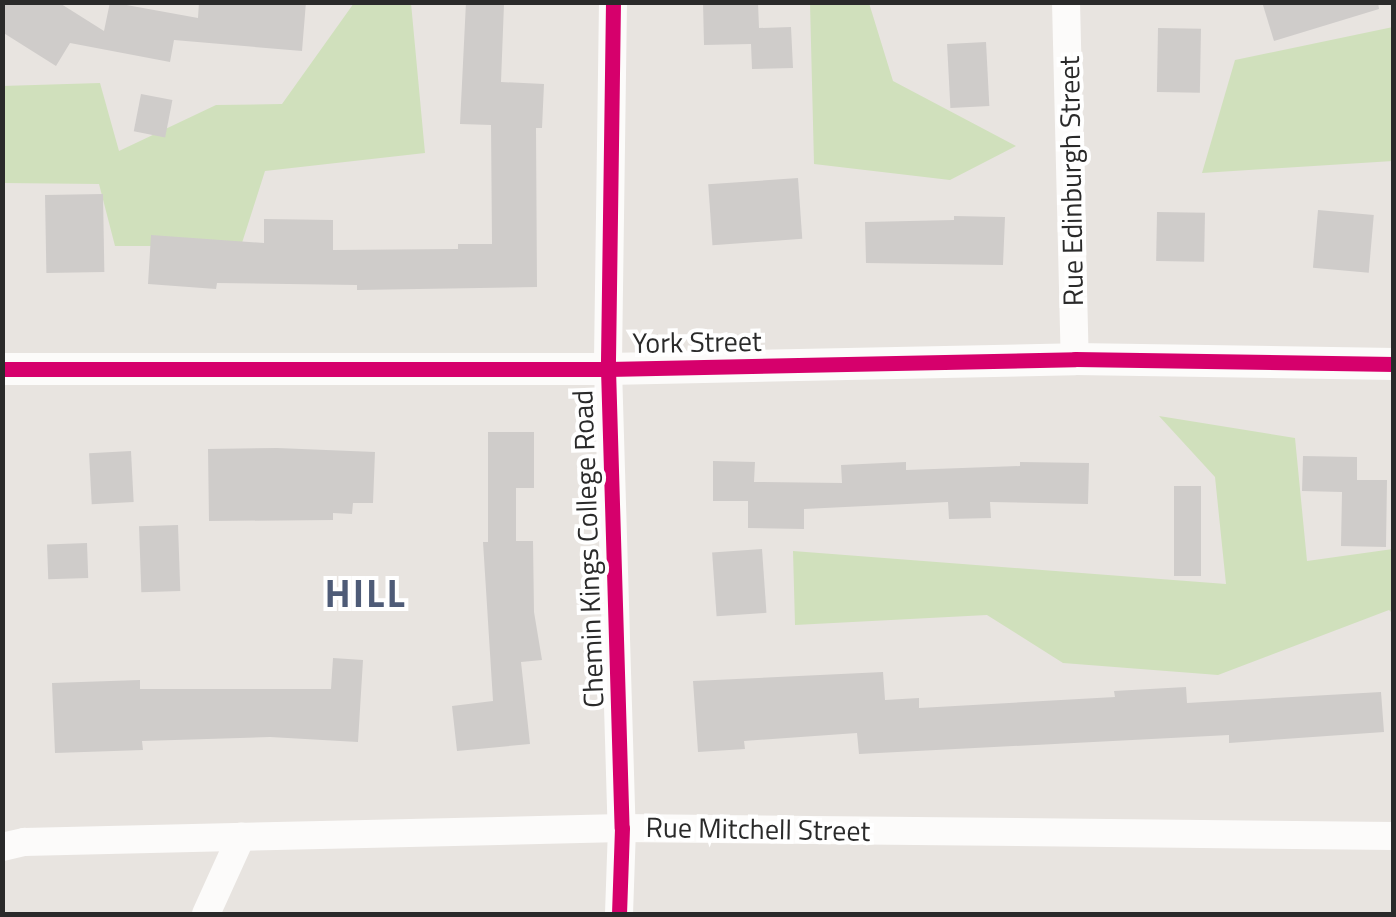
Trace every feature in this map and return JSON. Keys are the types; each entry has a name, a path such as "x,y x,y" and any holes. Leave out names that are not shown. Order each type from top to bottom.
{"street":[{"name":"Chemin Kings College Road","path":"613,2 608,369 622,828 620,914"},
{"name":"Rue Edinburgh Street","path":"1066,2 1075,359"},
{"name":"York Street","path":"2,370 608,369 1075,359 1394,364"},
{"name":"Rue Mitchell Street","path":"2,846 24,842 622,828 1394,836"},
{"path":"206,914 240,837"}],"green space":[{"path":"354,3 411,3 425,153 265,171 241,246 115,246 99,184 3,183 2,86 100,83 119,151 216,105 282,104"},
{"path":"810,3 869,3 893,81 1016,146 950,180 814,164"},
{"path":"1393,27 1393,161 1202,173 1235,60"},
{"path":"1159,416 1295,438 1307,561 1393,549 1393,614 1389,610 1218,675 1063,663 987,615 795,625 793,551 1226,584 1215,477"}],"building":[{"path":"2,2 58,2 104,31 110,2 198,18 199,2 306,2 302,51 174,40 170,62 70,43 56,66 2,32"},
{"path":"466,2 504,4 501,82 544,84 542,128 536,128 537,287 357,290 357,285 217,283 216,289 148,284 151,235 264,243 264,219 333,220 333,250 458,249 458,244 492,244 491,125 460,124"},
{"path":"703,2 758,2 759,28 791,27 793,68 752,69 751,44 704,45"},
{"path":"1262,2 1378,2 1379,9 1274,41"},
{"path":"1158,28 1201,29 1200,93 1157,92"},
{"path":"986,42 989,106 950,108 947,44"},
{"path":"141,94 172,100 165,137 134,131"},
{"path":"798,178 802,239 712,245 708,184"},
{"path":"103,194 104,272 46,273 45,195"},
{"path":"1318,210 1374,215 1369,273 1313,268"},
{"path":"1157,212 1205,213 1204,262 1156,261"},
{"path":"954,216 1005,217 1003,265 866,263 865,222 954,220"},
{"path":"488,432 534,432 534,488 516,488 516,541 533,541 534,612 542,660 521,662 530,744 457,751 452,706 493,701 483,542 488,542"},
{"path":"208,449 375,452 373,503 353,503 352,514 333,513 333,520 209,521"},
{"path":"131,451 134,502 92,504 89,453"},
{"path":"1303,456 1357,457 1357,480 1387,480 1386,547 1341,546 1342,492 1302,491"},
{"path":"713,461 755,462 754,482 842,483 841,465 906,462 906,470 1020,466 1020,462 1089,463 1088,504 990,502 991,518 949,519 948,502 804,509 804,529 748,528 748,501 713,501"},
{"path":"1174,486 1201,486 1201,576 1174,576"},
{"path":"178,525 180,591 141,592 139,526"},
{"path":"87,543 88,578 48,579 47,544"},
{"path":"762,549 766,613 717,616 712,552"},
{"path":"333,658 363,660 358,742 270,737 142,741 143,750 55,753 52,683 140,680 140,689 331,689"},
{"path":"883,672 885,700 919,698 919,708 1115,697 1114,691 1186,687 1187,703 1381,692 1384,732 1229,743 1229,735 859,754 857,733 744,741 745,749 698,752 693,681"}],"cycle path":[{"path":"613,2 608,369 622,828 619,914"},
{"path":"2,369 608,369 1075,359 1394,364"}],"district":[{"name":"HILL","path":"366,594"}]}
